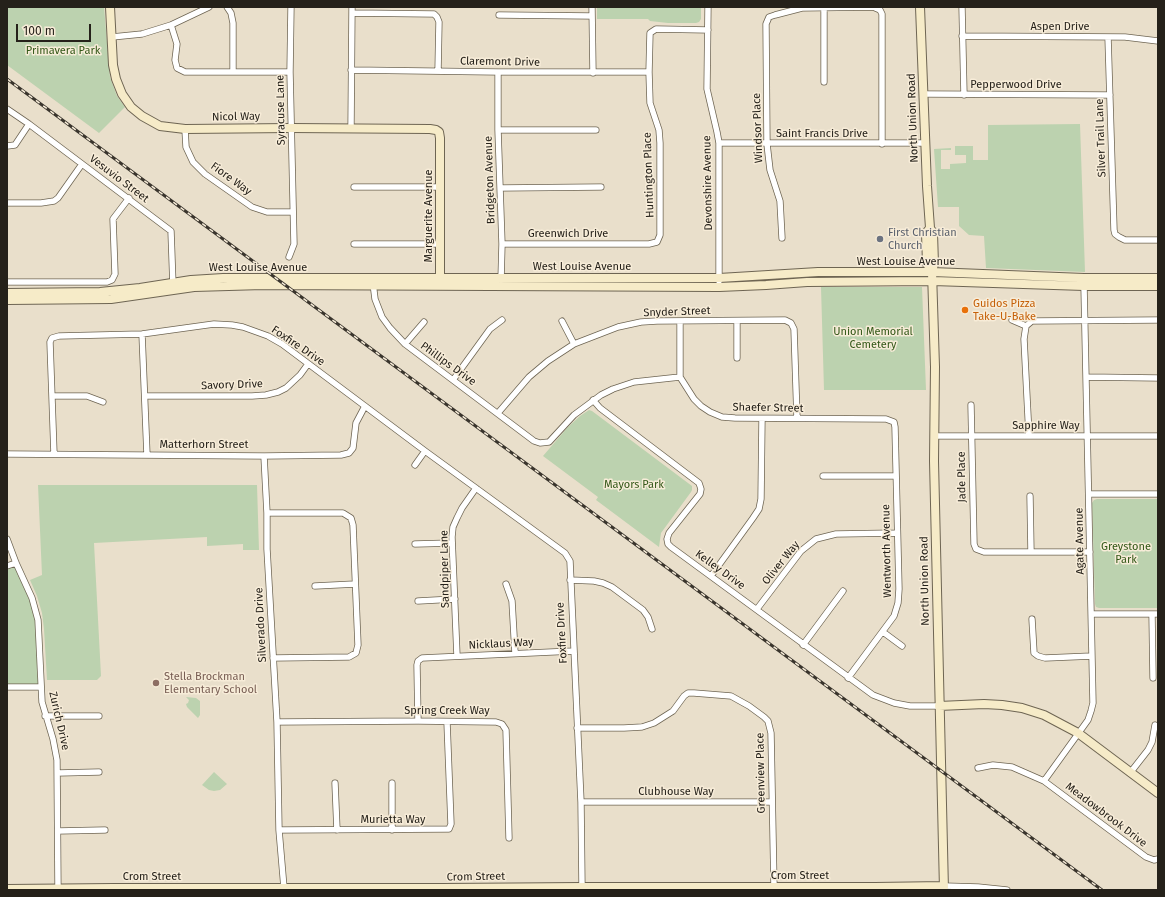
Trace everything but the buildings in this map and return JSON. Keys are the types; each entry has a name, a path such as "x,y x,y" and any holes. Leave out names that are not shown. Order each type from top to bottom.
{"street":[{"name":"Nicol Way","path":"110,7 113,65 116,79 122,94 131,107 142,116 160,126 185,129 351,128 436,130 439,132 440,145"},
{"path":"112,37 142,34 171,26 208,7"},
{"path":"228,7 233,23 233,71"},
{"name":"Syracuse Lane","path":"289,257 294,244 290,72 291,7"},
{"path":"592,7 593,72"},
{"name":"Devonshire Avenue","path":"708,7 708,89 718,143 719,287"},
{"name":"North Union Road","path":"920,7 925,143 930,228 933,233 934,264 932,272 935,367 934,436 944,888"},
{"path":"962,7 964,94"},
{"name":"Windsor Place","path":"782,238 780,201 770,170 767,144 766,24 769,17 775,14 802,8 824,8"},
{"path":"824,82 824,8 878,8 882,14 882,144"},
{"path":"351,128 352,10 434,14 439,22 438,71"},
{"path":"499,15 592,16"},
{"path":"171,26 177,44 175,60 177,68 185,72 290,72"},
{"name":"Huntington Place","path":"634,244 655,244 659,241 660,235 660,143 659,130 650,103 650,36 653,30 656,29 708,30"},
{"name":"Aspen Drive","path":"962,36 1108,37 1143,38 1158,41"},
{"name":"Silver Trail Lane","path":"1108,37 1114,230 1115,234 1119,237 1129,240 1158,240"},
{"name":"Claremont Drive","path":"352,70 649,72"},
{"name":"Bridgeton Avenue","path":"498,72 502,287"},
{"name":"Pepperwood Drive","path":"923,94 1110,95"},
{"name":"Vesuvio Street","path":"7,109 172,231 173,286"},
{"path":"7,146 15,145 29,124"},
{"name":"Fiore Way","path":"185,129 186,147 193,162 205,174 252,207 268,212 293,212"},
{"path":"498,130 596,130"},
{"name":"Saint Francis Drive","path":"718,143 925,143"},
{"name":"Marguerite Avenue","path":"440,145 440,286"},
{"path":"7,203 54,202 82,164"},
{"path":"354,187 440,187"},
{"path":"500,188 601,187"},
{"path":"7,295 8,282 107,282 112,280 115,274 113,219 128,198"},
{"path":"354,244 440,244"},
{"name":"Greenwich Drive","path":"502,244 634,244"},
{"name":"West Louise Avenue","path":"7,295 111,299 145,295 173,286 373,282 440,278 719,278 818,272 932,272 1084,278 1158,278"},
{"name":"West Louise Avenue","path":"373,282 440,286 502,287 719,287 766,286 807,282 933,281 1084,286 1158,286"},
{"name":"Phillips Drive","path":"373,282 375,299 382,317 405,344 534,441 540,443 549,442 574,415 594,400"},
{"name":"Agate Avenue","path":"1044,781 1088,720 1093,702 1084,286"},
{"path":"453,380 490,329 502,320"},
{"name":"Snyder Street","path":"498,413 529,377 548,361 574,344 600,333 633,324 657,321 785,320 791,322 794,328 796,418"},
{"path":"1012,320 1026,326"},
{"path":"1029,436 1024,339 1026,326 1032,320 1158,320"},
{"path":"562,321 574,344"},
{"path":"594,400 613,389 634,382 680,377 680,321"},
{"path":"737,321 737,358"},
{"path":"405,344 424,322"},
{"name":"Foxfire Drive","path":"52,396 50,342 52,338 58,336 113,336 142,334 214,324 232,325 250,329 268,336 282,344 565,553 570,561 581,802 582,887"},
{"path":"142,334 147,455"},
{"name":"Savory Drive","path":"145,396 266,395 286,388 300,375 308,364"},
{"name":"Shaefer Street","path":"680,377 694,399 701,406 722,417 881,419"},
{"path":"1086,377 1158,378"},
{"path":"54,454 52,396 87,396 103,402"},
{"name":"Kelley Drive","path":"594,400 600,408 699,482 701,489 700,494 668,533 668,544 671,547 872,695 894,703 910,706 939,706"},
{"name":"Jade Place","path":"971,405 974,544 976,549 984,552 1031,552"},
{"name":"Matterhorn Street","path":"7,454 264,456 349,453 352,448 357,418 365,406"},
{"path":"711,576 759,509 761,499 762,418"},
{"name":"Wentworth Avenue","path":"848,678 894,616 898,603 895,427 894,422 881,419"},
{"name":"Sapphire Way","path":"934,436 1158,436"},
{"path":"415,465 425,451"},
{"name":"Silverado Drive","path":"264,456 267,549 277,722 279,830 284,888"},
{"path":"823,476 896,476"},
{"name":"Sandpiper Lane","path":"457,656 452,543 453,527 462,508 476,488"},
{"path":"1088,494 1158,494"},
{"path":"1030,496 1031,552 1090,552"},
{"path":"267,513 343,513 351,518 358,645 356,654 349,657 273,658"},
{"name":"Oliver Way","path":"757,609 801,551 816,539 836,534 897,533"},
{"name":"Zurich Drive","path":"7,539 32,598 38,620 42,702 58,760 58,890"},
{"path":"415,544 452,543"},
{"path":"7,566 16,563"},
{"path":"570,580 594,581 612,587 643,610 648,617 652,629"},
{"path":"315,586 355,584"},
{"path":"506,584 512,601 515,653"},
{"path":"803,645 843,591"},
{"path":"418,601 455,599"},
{"path":"1092,614 1155,614 1153,678"},
{"path":"1032,619 1034,652 1038,656 1045,658 1092,656"},
{"path":"883,632 902,646"},
{"name":"Nicklaus Way","path":"418,721 417,665 418,661 422,658 573,651"},
{"path":"7,687 41,686"},
{"name":"Greenview Place","path":"577,728 642,727 667,716 688,693 722,694 731,696 764,717 768,721 771,733 771,802 774,887"},
{"path":"939,706 990,704 1022,708 1044,715 1078,733 1158,793"},
{"path":"45,716 99,716"},
{"name":"Spring Creek Way","path":"277,722 418,721 496,722 502,724 506,730 509,838"},
{"name":"Murietta Way","path":"279,830 449,829 451,824 447,722"},
{"path":"1130,773 1148,750 1152,742 1155,725"},
{"name":"Meadowbrook Drive","path":"978,768 993,765 1012,767 1044,781 1146,857 1154,860 1158,859"},
{"path":"58,773 99,772"},
{"path":"335,783 337,830"},
{"path":"392,783 392,830"},
{"name":"Clubhouse Way","path":"581,802 771,802"},
{"path":"58,831 104,830"},
{"name":"Crom Street","path":"7,889 582,887 944,888"},
{"path":"944,888 1007,890"}],"green space":[{"name":"Primavera Park","path":"7,7 104,7 110,77 117,96 125,107 99,133 7,65"},
{"path":"597,7 701,7 701,19 696,23 668,23 650,21 648,19 597,19"},
{"path":"1080,124 1085,272 986,268 984,236 969,235 959,226 959,207 938,207 934,149 951,148 951,150 941,150 941,169 950,169 950,164 966,163 966,155 955,155 955,146 973,146 973,160 988,160 988,125"},
{"name":"Union Memorial Cemetery","path":"821,287 922,287 926,390 824,390"},
{"name":"Mayors Park","path":"589,410 692,486 691,492 661,533 659,547 596,500 598,497 543,456 567,428"},
{"path":"38,485 257,485 259,550 243,550 243,544 207,546 207,537 94,543 101,676 97,680 47,680 42,613 30,580 42,575"},
{"name":"Greystone Park","path":"1097,499 1158,499 1158,608 1096,607 1092,503"},
{"path":"16,563 38,620 41,687 7,687 7,566"},
{"path":"186,697 196,698 200,701 200,715 198,718 187,707 186,704 189,700"},
{"path":"214,772 227,784 220,790 214,791 209,790 202,785"}],"railway":[{"path":"7,79 1102,890"}],"place":[{"name":"First Christian Church","path":"880,239"},
{"name":"Guidos Pizza Take-U-Bake","path":"965,310"},
{"name":"Stella Brockman Elementary School","path":"156,683"}]}
